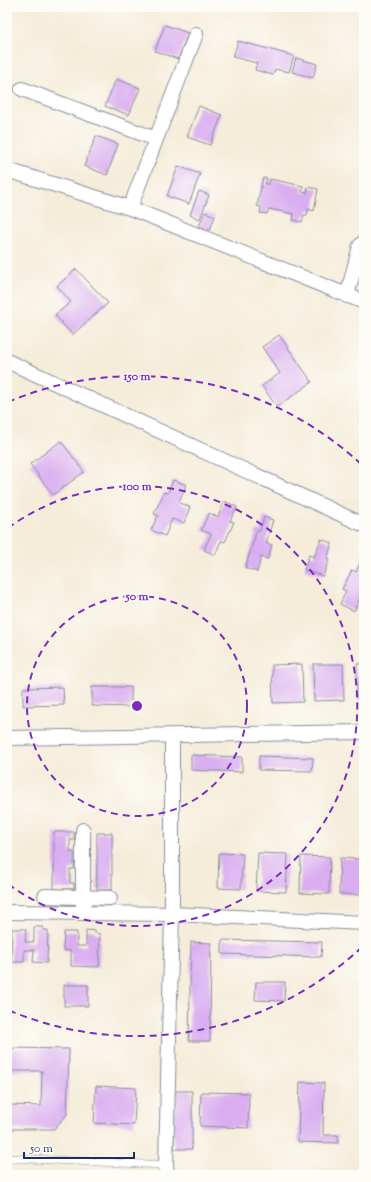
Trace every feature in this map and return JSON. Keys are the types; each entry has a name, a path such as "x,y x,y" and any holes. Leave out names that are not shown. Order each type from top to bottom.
{"street":[{"path":"130,208 196,34"},
{"path":"22,89 156,139"},
{"path":"7,170 130,208 364,302"},
{"path":"347,296 360,246 364,242"},
{"path":"7,361 364,526"},
{"path":"7,738 364,732"},
{"path":"166,1170 172,914 172,736"},
{"path":"82,913 83,830"},
{"path":"44,896 110,898"},
{"path":"7,912 172,914 364,923"}],"lane":[{"path":"7,1158 166,1170"}],"building":[{"path":"165,25 188,33 178,59 155,51"},
{"path":"238,41 294,56 289,72 275,69 273,75 255,70 257,63 233,57"},
{"path":"296,58 317,64 313,78 292,72"},
{"path":"116,79 140,88 129,115 105,106"},
{"path":"199,106 222,115 210,145 187,137"},
{"path":"96,136 118,144 107,175 84,166"},
{"path":"178,166 200,174 189,204 167,196"},
{"path":"263,178 267,178 265,184 269,184 270,179 303,186 302,192 307,193 308,187 318,189 314,211 308,209 307,215 304,215 302,222 293,220 294,214 269,209 267,214 260,213 261,207 257,206"},
{"path":"199,191 209,195 200,219 190,215"},
{"path":"205,212 215,216 210,230 199,226"},
{"path":"76,269 108,303 72,335 55,315 71,302 57,286"},
{"path":"279,335 312,382 277,407 262,386 280,373 262,347"},
{"path":"61,441 84,472 53,495 30,464"},
{"path":"173,480 186,485 179,503 190,507 184,523 172,519 165,536 151,530 158,515 154,514 164,492 168,493"},
{"path":"224,501 237,507 230,521 234,522 225,542 221,541 215,555 204,550 211,534 201,530 209,513 218,517"},
{"path":"264,517 273,520 266,543 272,545 268,559 261,557 257,572 245,568 257,530 260,531"},
{"path":"321,539 332,543 327,559 329,560 323,576 304,570 309,555 314,557"},
{"path":"363,557 364,598 361,596 354,611 340,604 346,591 342,589 352,570 356,572"},
{"path":"302,664 303,702 273,703 272,665"},
{"path":"313,664 343,664 344,700 314,701"},
{"path":"357,664 364,664 364,699 357,699"},
{"path":"63,687 64,705 23,706 23,688"},
{"path":"92,687 131,687 131,707 92,706"},
{"path":"191,755 242,757 242,772 191,770"},
{"path":"259,756 313,758 312,771 259,770"},
{"path":"54,832 74,832 74,840 70,840 70,852 74,852 74,869 70,869 70,883 74,883 74,889 54,889"},
{"path":"97,833 112,833 112,890 97,890"},
{"path":"219,853 243,854 241,889 218,888"},
{"path":"258,853 288,854 286,892 256,891"},
{"path":"301,856 330,857 329,894 300,893"},
{"path":"340,858 364,859 364,895 339,894"},
{"path":"34,927 43,927 43,930 48,930 47,963 33,962 34,950 24,950 24,962 11,962 12,929 26,929 25,942 34,942"},
{"path":"86,930 95,931 95,933 100,934 99,967 71,966 71,951 63,950 64,932 77,932 77,946 86,946"},
{"path":"222,940 322,942 321,957 222,954"},
{"path":"191,942 211,943 210,1041 189,1041"},
{"path":"256,982 285,982 284,1001 255,1000"},
{"path":"64,985 88,985 88,1006 64,1006"},
{"path":"7,1048 69,1049 67,1114 54,1129 7,1129","holes":["11,1071 42,1071 41,1106 10,1105"]},
{"path":"300,1082 324,1083 323,1135 338,1135 338,1143 298,1142"},
{"path":"96,1086 136,1088 134,1125 94,1123"},
{"path":"174,1091 192,1091 192,1149 174,1149"},
{"path":"201,1092 249,1093 248,1128 200,1126"}]}
